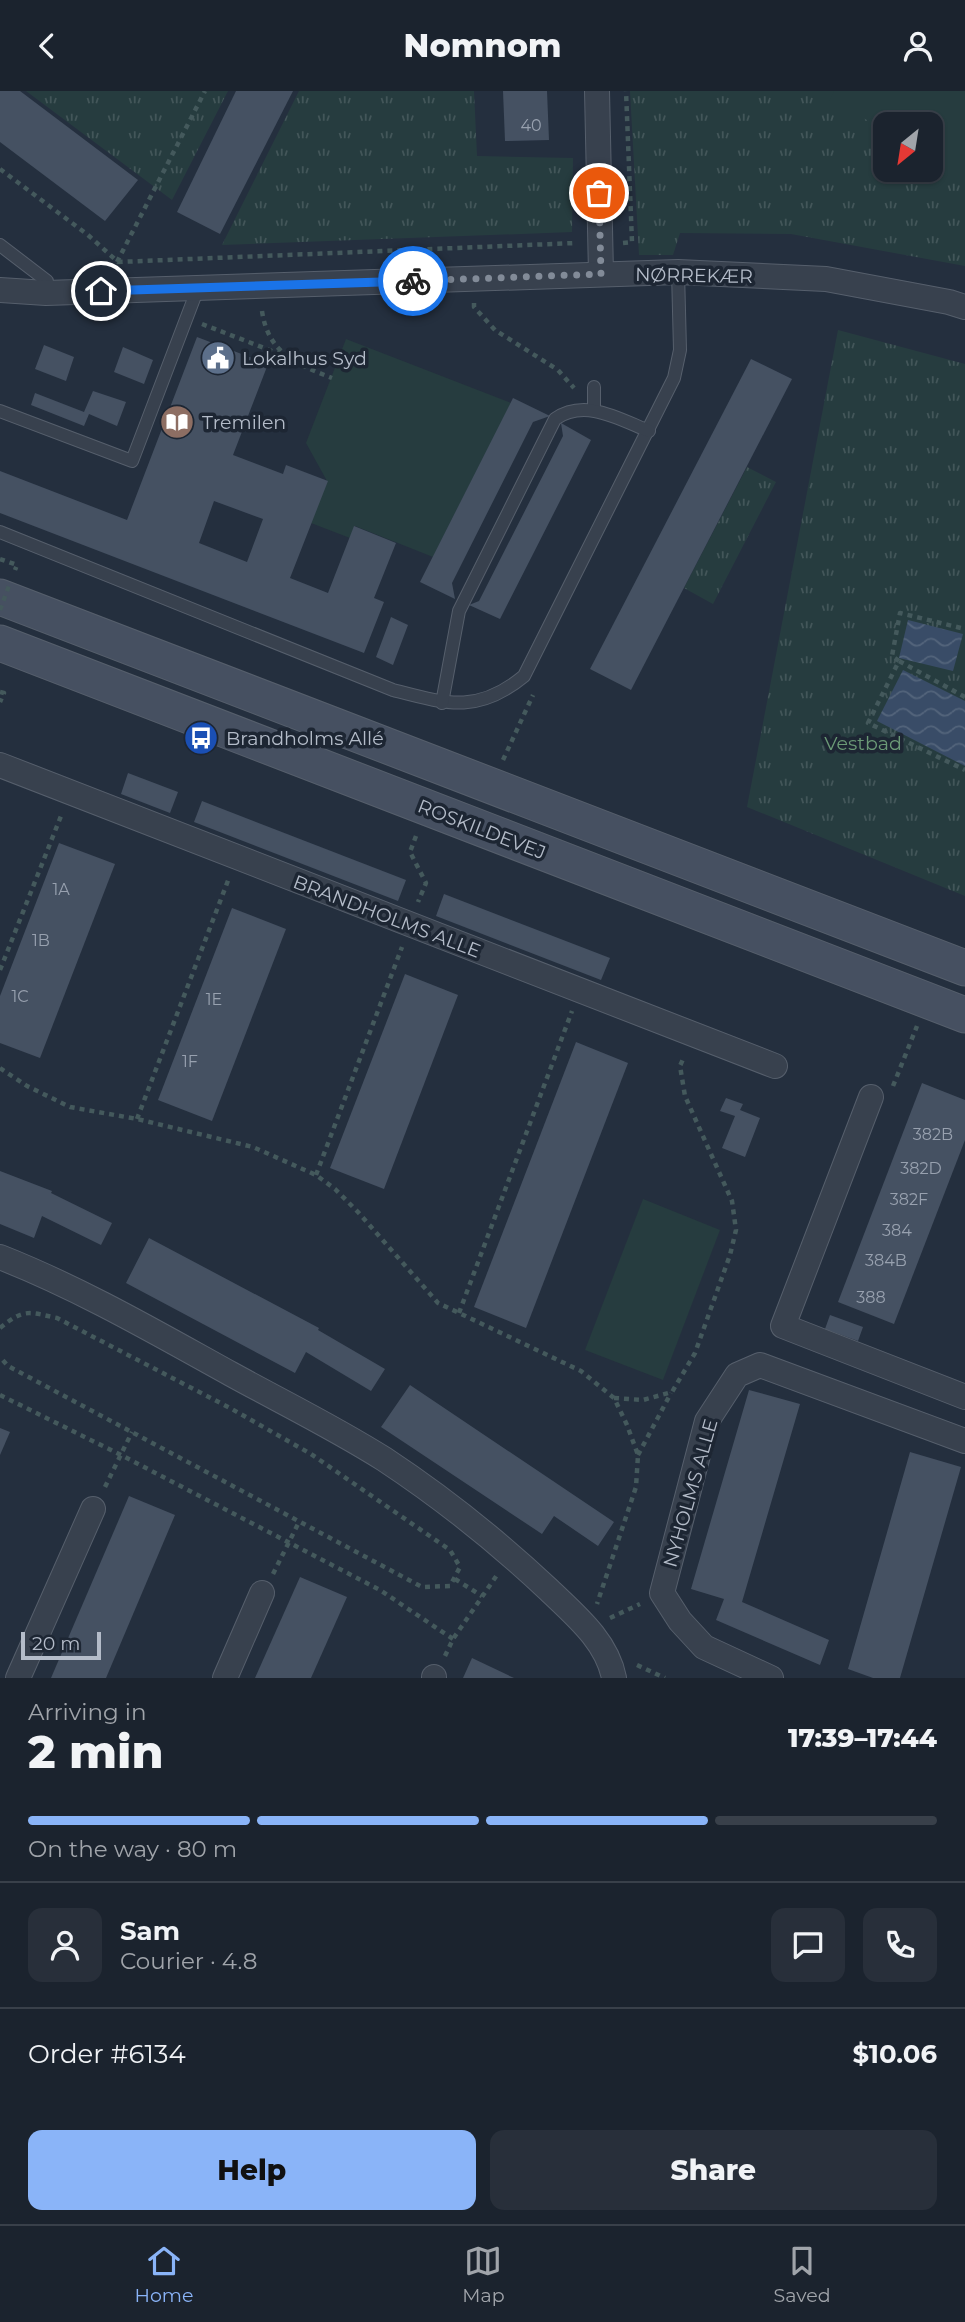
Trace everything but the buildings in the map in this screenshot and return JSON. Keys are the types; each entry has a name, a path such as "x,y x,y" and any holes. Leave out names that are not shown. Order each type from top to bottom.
{"main road":[{"path":"5,590 494,787 965,968"},
{"name":"ROSKILDEVEJ","path":"0,643 965,1015"}],"street":[{"path":"597,91 601,274"},
{"name":"NØRREKÆR","path":"0,290 46,293 678,272 826,279 965,307"},
{"name":"BRANDHOLMS ALLE","path":"0,765 775,1066"},
{"path":"871,1097 783,1327 965,1398"},
{"path":"0,1257 46,1276 134,1320 382,1458 452,1507 511,1554 589,1629 612,1668 614,1678"},
{"name":"NYHOLMS ALLE","path":"772,1678 704,1647 680,1621 663,1593 707,1421 737,1375 760,1365 965,1441"},
{"path":"18,1678 93,1509"},
{"path":"225,1678 262,1593"}],"lane":[{"path":"0,245 47,281 46,293"},
{"path":"0,532 393,690 442,703 468,703 492,698 524,676 674,378 679,363 678,272"},
{"path":"0,411 132,461 198,288"},
{"path":"594,387 594,409"},
{"path":"442,703 459,611 555,419 566,411 594,409 649,431"}],"path":[{"path":"118,262 205,91"},
{"path":"107,266 118,262 632,242 626,91"},
{"path":"0,169 88,235 118,262"},
{"path":"474,278 474,307 481,315 495,330 558,370 594,409"},
{"path":"261,286 262,314 268,337 290,361 332,378"},
{"path":"186,318 286,356"},
{"path":"0,610 5,590"},
{"path":"965,629 900,613 892,656 965,697"},
{"path":"899,661 868,723 965,769"},
{"path":"494,787 506,748 534,692 524,676"},
{"path":"0,702 2,692"},
{"path":"0,970 70,792"},
{"path":"410,852 426,883"},
{"path":"137,1119 237,857"},
{"path":"316,1175 410,924"},
{"path":"458,1313 580,991"},
{"path":"871,1097 889,1095 928,999"},
{"path":"638,1455 695,1353 730,1255 736,1230 732,1201 685,1096 680,1066 692,1034"},
{"path":"0,1068 27,1086 70,1107 137,1119 253,1147 316,1175 358,1212 438,1303 581,1371 614,1398 628,1425 638,1455 636,1487 589,1629"},
{"path":"0,1327 15,1316 27,1312 57,1318 230,1408 311,1454 450,1549 460,1567 455,1579 450,1586 422,1587 8,1366 0,1357"},
{"path":"614,1398 643,1400 672,1392"},
{"path":"0,1395 380,1590 453,1639"},
{"path":"93,1509 132,1432"},
{"path":"262,1593 299,1522"},
{"path":"434,1677 453,1639 511,1554"},
{"path":"455,1579 482,1596"},
{"path":"589,1629 663,1593"}],"green space":[{"path":"26,91 228,91 172,200"},
{"path":"299,91 474,91 477,156 573,158 572,232 222,245"},
{"path":"630,91 965,91 965,266 791,234 680,233 673,255 639,255"},
{"path":"834,91 965,91 965,168 943,157 943,112 873,112 873,123 829,101"},
{"name":"Vestbad","path":"838,330 965,364 965,896 747,807"},
{"path":"346,339 511,403 433,557 355,526 350,538 311,523 327,481 306,443"},
{"path":"747,467 776,482 713,604 684,588"},
{"path":"643,1199 720,1230 663,1380 585,1350"}],"water":[{"path":"908,620 963,634 953,671 899,658"},
{"path":"903,670 965,701 965,766 877,721"}],"way so far":[{"path":"413,281 601,274 599,193"}],"place":[{"name":"Lokalhus Syd","path":"218,358"},
{"name":"Tremilen","path":"177,422"},
{"name":"Brandholms Allé","path":"201,738"}],"route":[{"path":"101,291 413,281"}]}
